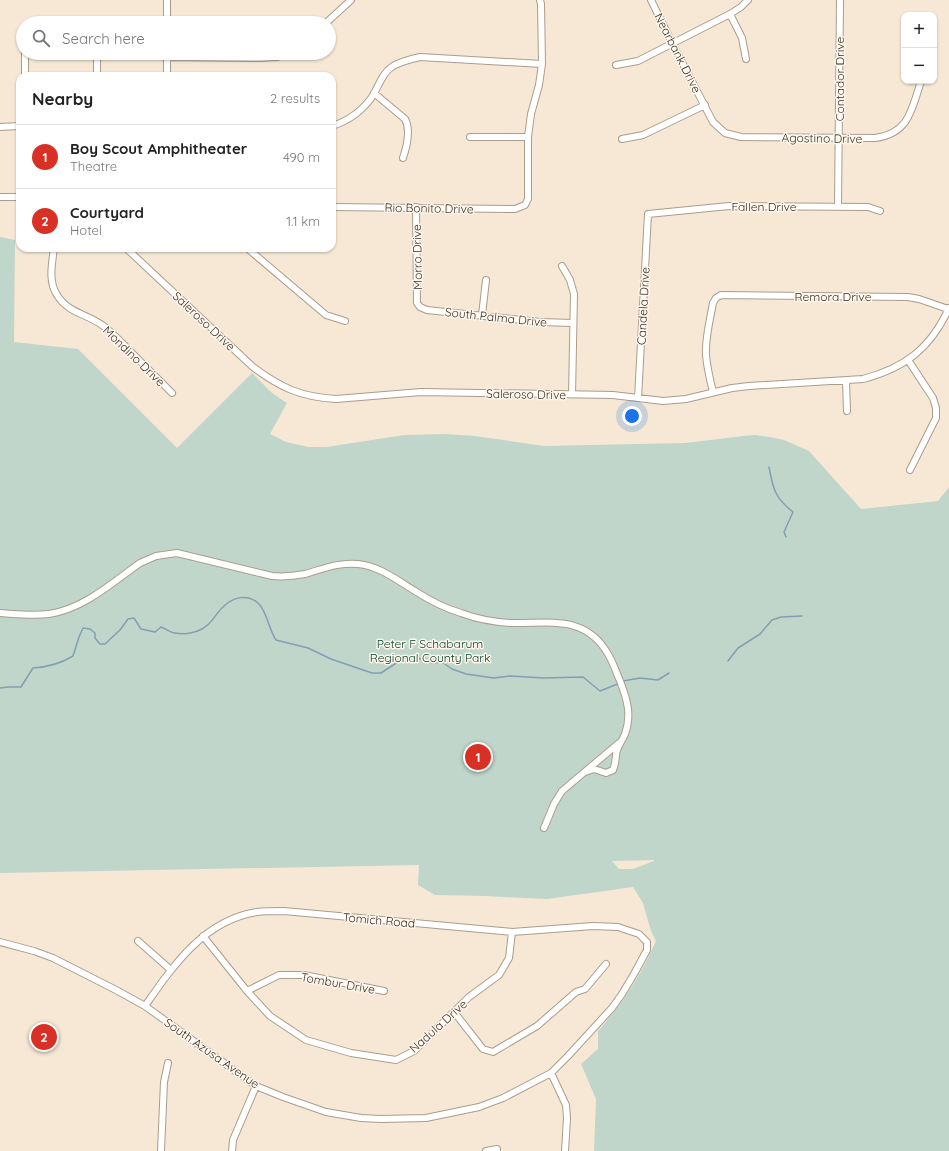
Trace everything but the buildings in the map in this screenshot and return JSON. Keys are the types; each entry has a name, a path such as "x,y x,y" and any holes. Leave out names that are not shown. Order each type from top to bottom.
{"street":[{"path":"167,16 168,0"},
{"path":"334,16 351,0"},
{"path":"470,137 528,137 531,114 539,85 542,64 540,0"},
{"name":"Nearbank Drive","path":"651,0 672,44 705,105"},
{"path":"616,65 638,61 730,14 748,0"},
{"name":"Contador Drive","path":"838,206 840,0"},
{"path":"730,14 742,38 746,59"},
{"path":"336,124 349,119 361,110 374,93 383,76 392,66 406,60 420,57 542,64"},
{"path":"25,72 26,60"},
{"path":"97,60 97,72"},
{"path":"167,60 167,72"},
{"name":"Agostino Drive","path":"705,105 713,122 725,133 732,136 839,138 886,137 901,128 907,121 920,84"},
{"path":"374,93 405,119 407,123 407,144 403,158"},
{"path":"622,139 642,135 705,105"},
{"path":"0,127 16,126"},
{"name":"Rio Bonito Drive","path":"336,207 515,209 525,205 528,199 528,137"},
{"path":"0,197 16,197"},
{"name":"Fallen Drive","path":"648,214 729,206 838,206 868,207 880,211"},
{"name":"Morro Drive","path":"416,207 417,303 420,307"},
{"name":"Candela Drive","path":"638,398 648,214"},
{"name":"Mondino Drive","path":"54,252 51,276 52,285 56,294 63,303 70,309 102,325 172,393"},
{"name":"Saleroso Drive","path":"130,252 253,366 272,381 298,393 336,399 421,392 613,395 664,401 749,386 862,379 879,375 908,360 928,342 943,322 949,309"},
{"path":"252,252 326,315 345,321"},
{"path":"562,266 570,280 574,294 572,395"},
{"path":"482,315 486,280"},
{"name":"Remora Drive","path":"713,392 707,367 706,354 713,303 716,298 721,295 908,297 949,309"},
{"name":"South Palma Drive","path":"420,307 427,310 540,322 573,323"},
{"path":"908,360 933,398 936,408 936,418 910,470"},
{"path":"846,381 847,411"},
{"path":"0,613 43,615 66,610 87,600 148,558 162,554 183,554 258,574 279,577 299,575 334,565 349,563 360,564 379,570 436,604 470,617 511,623 559,622 579,627 592,635 603,646 611,658 628,701 629,720 628,728 616,752 614,768 611,772 604,773 594,769 585,772"},
{"path":"544,828 559,794 622,741"},
{"name":"Tomich Road","path":"145,1006 171,970 203,936 229,920 256,912 284,911 512,932 593,926 618,927 639,934 647,942"},
{"name":"Nadula Drive","path":"203,936 247,991 270,1016 306,1040 351,1053 396,1060 414,1051 469,997 499,975 509,958 512,932"},
{"path":"138,941 171,970"},
{"name":"South Azusa Avenue","path":"0,942 34,951 53,958 145,1006 256,1086 282,1097 326,1112 361,1118 404,1119 426,1118 479,1107 502,1098 551,1073 618,999 647,950 647,942"},
{"path":"454,1012 483,1049 493,1052 537,1026 576,992 585,989 606,964"},
{"name":"Tombur Drive","path":"247,991 279,975 304,975 384,991"},
{"path":"161,1151 164,1082 168,1062"},
{"path":"551,1073 566,1105 567,1118 565,1151"},
{"path":"232,1151 233,1140 256,1086"},
{"path":"486,1151 497,1150"}],"green space":[{"name":"Peter F Schabarum Regional County Park","path":"0,237 15,240 14,342 78,349 177,448 252,373 272,393 287,403 270,434 286,442 308,447 327,447 404,435 445,434 475,436 544,446 685,443 755,435 784,440 809,451 861,509 938,501 949,487 949,1151 594,1151 596,1099 581,1064 598,1049 598,1031 631,988 656,941 651,931 643,903 633,887 547,899 435,895 418,885 419,865 0,873","holes":["654,860 633,869 619,869 612,861"]}],"waterway":[{"path":"769,467 776,492 782,502 793,512 784,532 786,537"},
{"path":"0,688 21,687 33,668 54,665 73,656 83,628 90,629 95,633 95,638 100,644 105,644 120,630 128,619 134,618 141,629 155,632 161,627 173,633 189,633 205,627 220,609 231,601 245,597 250,598 262,607 276,640 308,648 331,659 372,673 381,673 404,658 415,657 432,663 442,662 452,669 466,674 494,678 510,676 544,678 583,677 600,691 620,683"},
{"path":"728,661 738,648 760,634 772,620 781,617 802,616"},
{"path":"623,681 640,678 658,680 669,673"}],"place":[{"name":"Boy Scout Amphitheater","path":"478,757"},
{"name":"Courtyard","path":"44,1037"}]}
